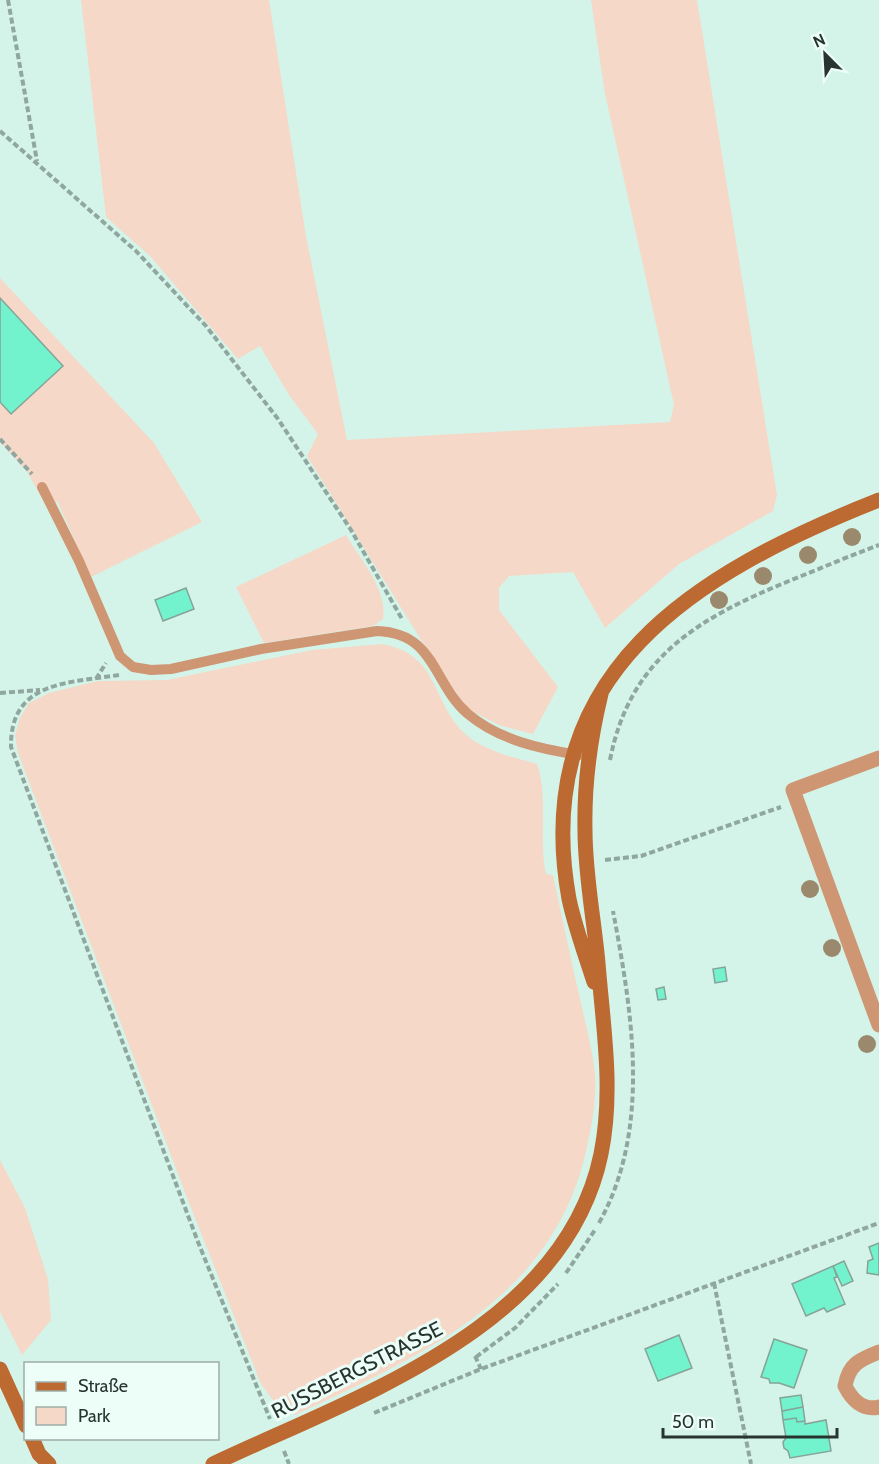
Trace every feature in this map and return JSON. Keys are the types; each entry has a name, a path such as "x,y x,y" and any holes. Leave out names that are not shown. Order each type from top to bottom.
{"street":[{"name":"RUSSBERGSTRASSE","path":"602,1004 574,923 564,862 565,791 581,755 601,694 634,647 655,624 704,586 765,551 879,500"},
{"name":"RUSSBERGSTRASSE","path":"213,1464 357,1398 448,1349 500,1311 555,1254 572,1229 588,1195 601,1156 607,1117 608,1074 585,830 581,755"},
{"path":"879,758 793,790 879,1025"},
{"path":"879,1352 856,1361 848,1372 846,1386 858,1404 871,1409 879,1407"},
{"path":"0,1369 24,1422"},
{"path":"33,1440 39,1454 49,1464"}],"lane":[{"path":"42,487 79,561 120,656 133,668 151,670 376,631 392,632 412,641 430,661 466,712 483,725 525,744 581,755"}],"path":[{"path":"8,0 37,161"},
{"path":"0,131 37,161 59,184 136,251 206,326 278,419 351,530 412,641"},
{"path":"0,439 42,487"},
{"path":"609,767 618,728 629,701 655,662 674,643 716,614 752,596 879,545"},
{"path":"0,693 41,690 151,670"},
{"path":"41,690 23,704 11,726 11,747 198,1242 277,1434"},
{"path":"596,861 641,856 797,802"},
{"path":"604,851 607,871"},
{"path":"481,1369 476,1357 523,1321 576,1261 604,1213 620,1170 628,1125 633,1050 630,1003 612,903"},
{"path":"372,1414 481,1369 879,1223"},
{"path":"714,1282 751,1464"},
{"path":"289,1464 284,1452 295,1447"}],"green space":[{"path":"81,0 269,0 306,236 347,440 670,422 674,405 605,94 591,0 697,0 777,495 773,511 679,564 605,628 573,572 509,576 499,588 499,610 558,687 533,734 499,725 470,710 449,685 307,456 318,434 289,395 260,346 238,359 150,256 106,217"},
{"path":"0,278 154,443 202,522 91,577 57,501 47,507 27,472 0,442"},
{"path":"346,535 377,586 383,608 383,619 373,626 264,643 236,587"},
{"path":"382,644 399,649 421,664 429,674 447,711 472,740 482,746 537,764 541,777 546,874 553,875 593,1057 594,1105 585,1156 567,1207 542,1250 510,1287 473,1318 432,1346 295,1415 277,1406 261,1384 191,1208 32,790 18,753 15,735 20,718 29,703 49,693 98,681 167,680 312,650"},
{"path":"0,1160 25,1208 48,1279 51,1320 22,1355 0,1312"}],"building":[{"path":"0,298 63,366 11,414 0,402"},
{"path":"186,588 194,609 163,621 155,600"},
{"path":"725,967 727,981 715,983 713,969"},
{"path":"664,987 666,999 658,1000 656,989"},
{"path":"879,1243 879,1275 867,1273 868,1261 873,1259 869,1247"},
{"path":"844,1261 853,1281 842,1286 833,1266"},
{"path":"833,1266 837,1277 834,1278 845,1304 827,1312 824,1308 806,1316 792,1284"},
{"path":"679,1335 692,1368 658,1381 645,1349"},
{"path":"774,1339 807,1350 794,1388 779,1383 770,1383 769,1379 761,1377"},
{"path":"801,1395 803,1407 782,1411 780,1398"},
{"path":"803,1407 805,1421 797,1422 796,1418 783,1420 782,1411"},
{"path":"796,1418 797,1422 805,1421 805,1424 826,1420 831,1451 790,1458 788,1451 784,1448 783,1442 786,1438 783,1420"}]}
